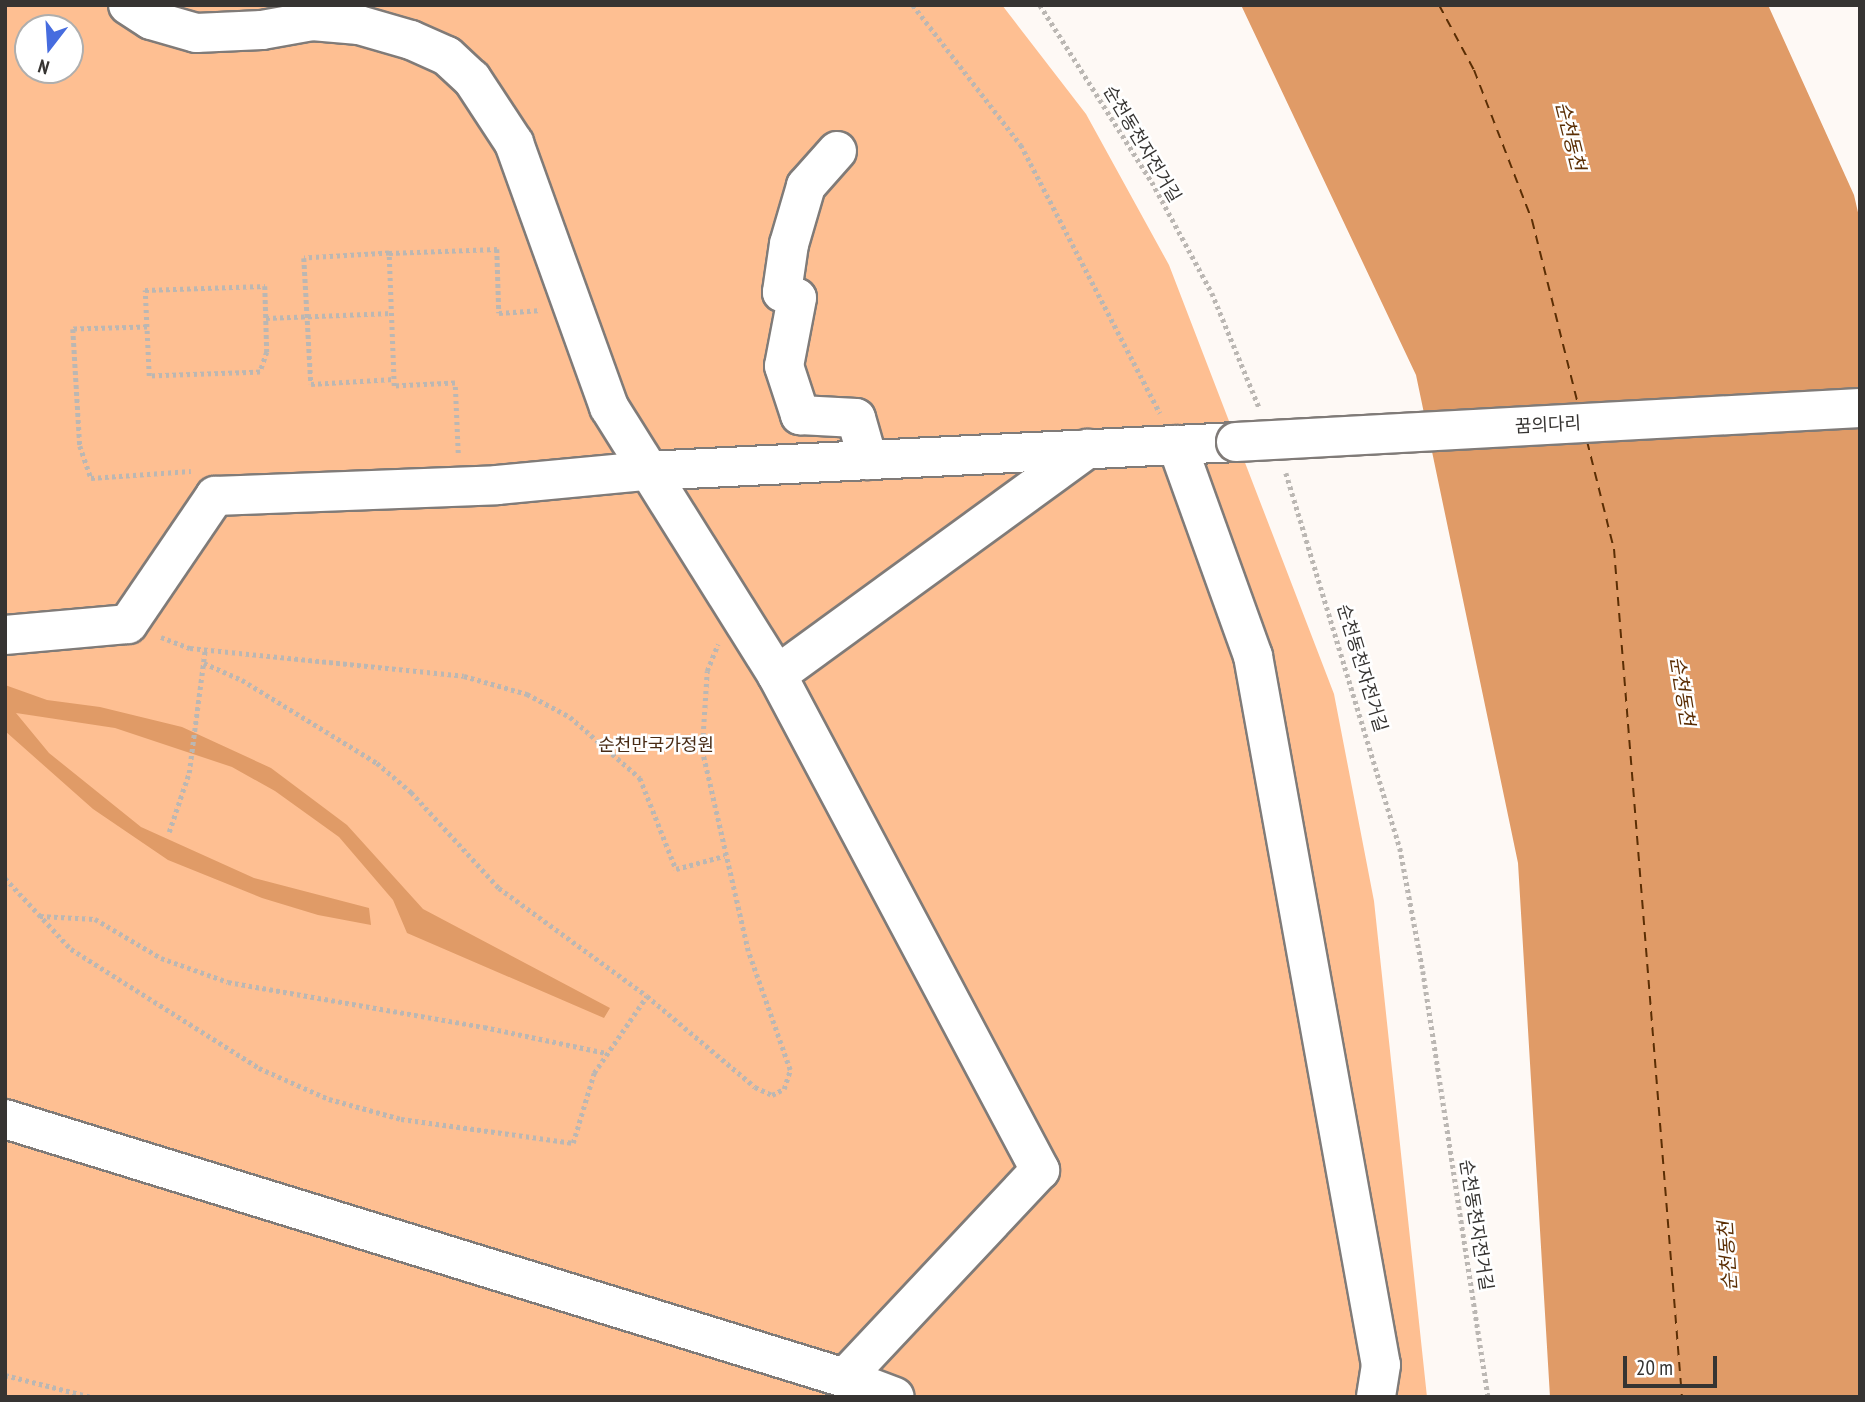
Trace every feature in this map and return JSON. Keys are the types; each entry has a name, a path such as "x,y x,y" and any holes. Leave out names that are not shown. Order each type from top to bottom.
{"street":[{"path":"128,5 151,20 196,33 262,30 312,21 359,25 411,40 447,56 490,101 514,143 609,407 646,471 777,675 1040,1170 845,1378"},
{"path":"837,151 806,186 789,244 782,292 797,298 784,366 800,415 856,418 868,460"},
{"name":"꿈의다리","path":"215,496 459,486 646,471 1177,445 1250,429 1860,408"},
{"path":"1177,445 1253,656 1378,1352 1376,1397"},
{"path":"777,675 1087,449"},
{"path":"5,635 128,624 215,496"},
{"path":"5,1119 845,1378 895,1397"}],"path":[{"path":"913,5 1021,145 1177,445"},
{"name":"순천동천자전거길","path":"1040,5 1152,182 1206,282 1250,429"},
{"path":"394,379 311,384 304,258 497,249 499,313 538,311 562,279"},
{"path":"389,253 394,386 455,383 459,486"},
{"path":"265,286 267,352 260,372 149,376 147,327 145,290 265,286"},
{"path":"266,318 391,313"},
{"path":"147,327 73,329 80,446 91,478 214,470 215,496"},
{"name":"순천동천자전거길","path":"1283,466 1365,722 1399,848 1423,971 1488,1397"},
{"path":"204,663 242,680 377,764 411,792 499,888 647,996 755,1087 772,1096 784,1089 790,1070 748,951 724,856 702,750 707,671 711,652 741,622"},
{"path":"128,624 205,650 464,676 527,694 570,717 640,778 676,869 724,856"},
{"path":"169,832 189,773 205,650"},
{"path":"5,878 71,950 259,1068 329,1099 401,1119 573,1143 594,1073 647,996"},
{"path":"39,916 95,919 161,958 228,982 484,1027 606,1053"},
{"path":"5,1375 91,1397"},
{"path":"208,1397 222,1397"}],"green space":[{"name":"순천만국가정원","path":"5,5 1002,5 1086,114 1169,265 1334,694 1374,901 1427,1397 5,1397"}],"water":[{"name":"순천동천","path":"1241,5 1768,5 1854,195 1860,221 1860,1397 1550,1397 1518,863 1416,375"},
{"path":"5,685 47,700 100,707 182,727 271,768 347,825 423,909 610,1008 604,1018 407,933 393,900 339,837 275,791 232,767 115,728 16,713 49,753 141,827 254,878 369,908 371,925 318,915 262,898 168,860 93,809 5,731"}],"ferry route":[{"path":"1439,5 1474,70 1532,220 1578,405"},
{"path":"1587,441 1614,549 1682,1397"}]}
